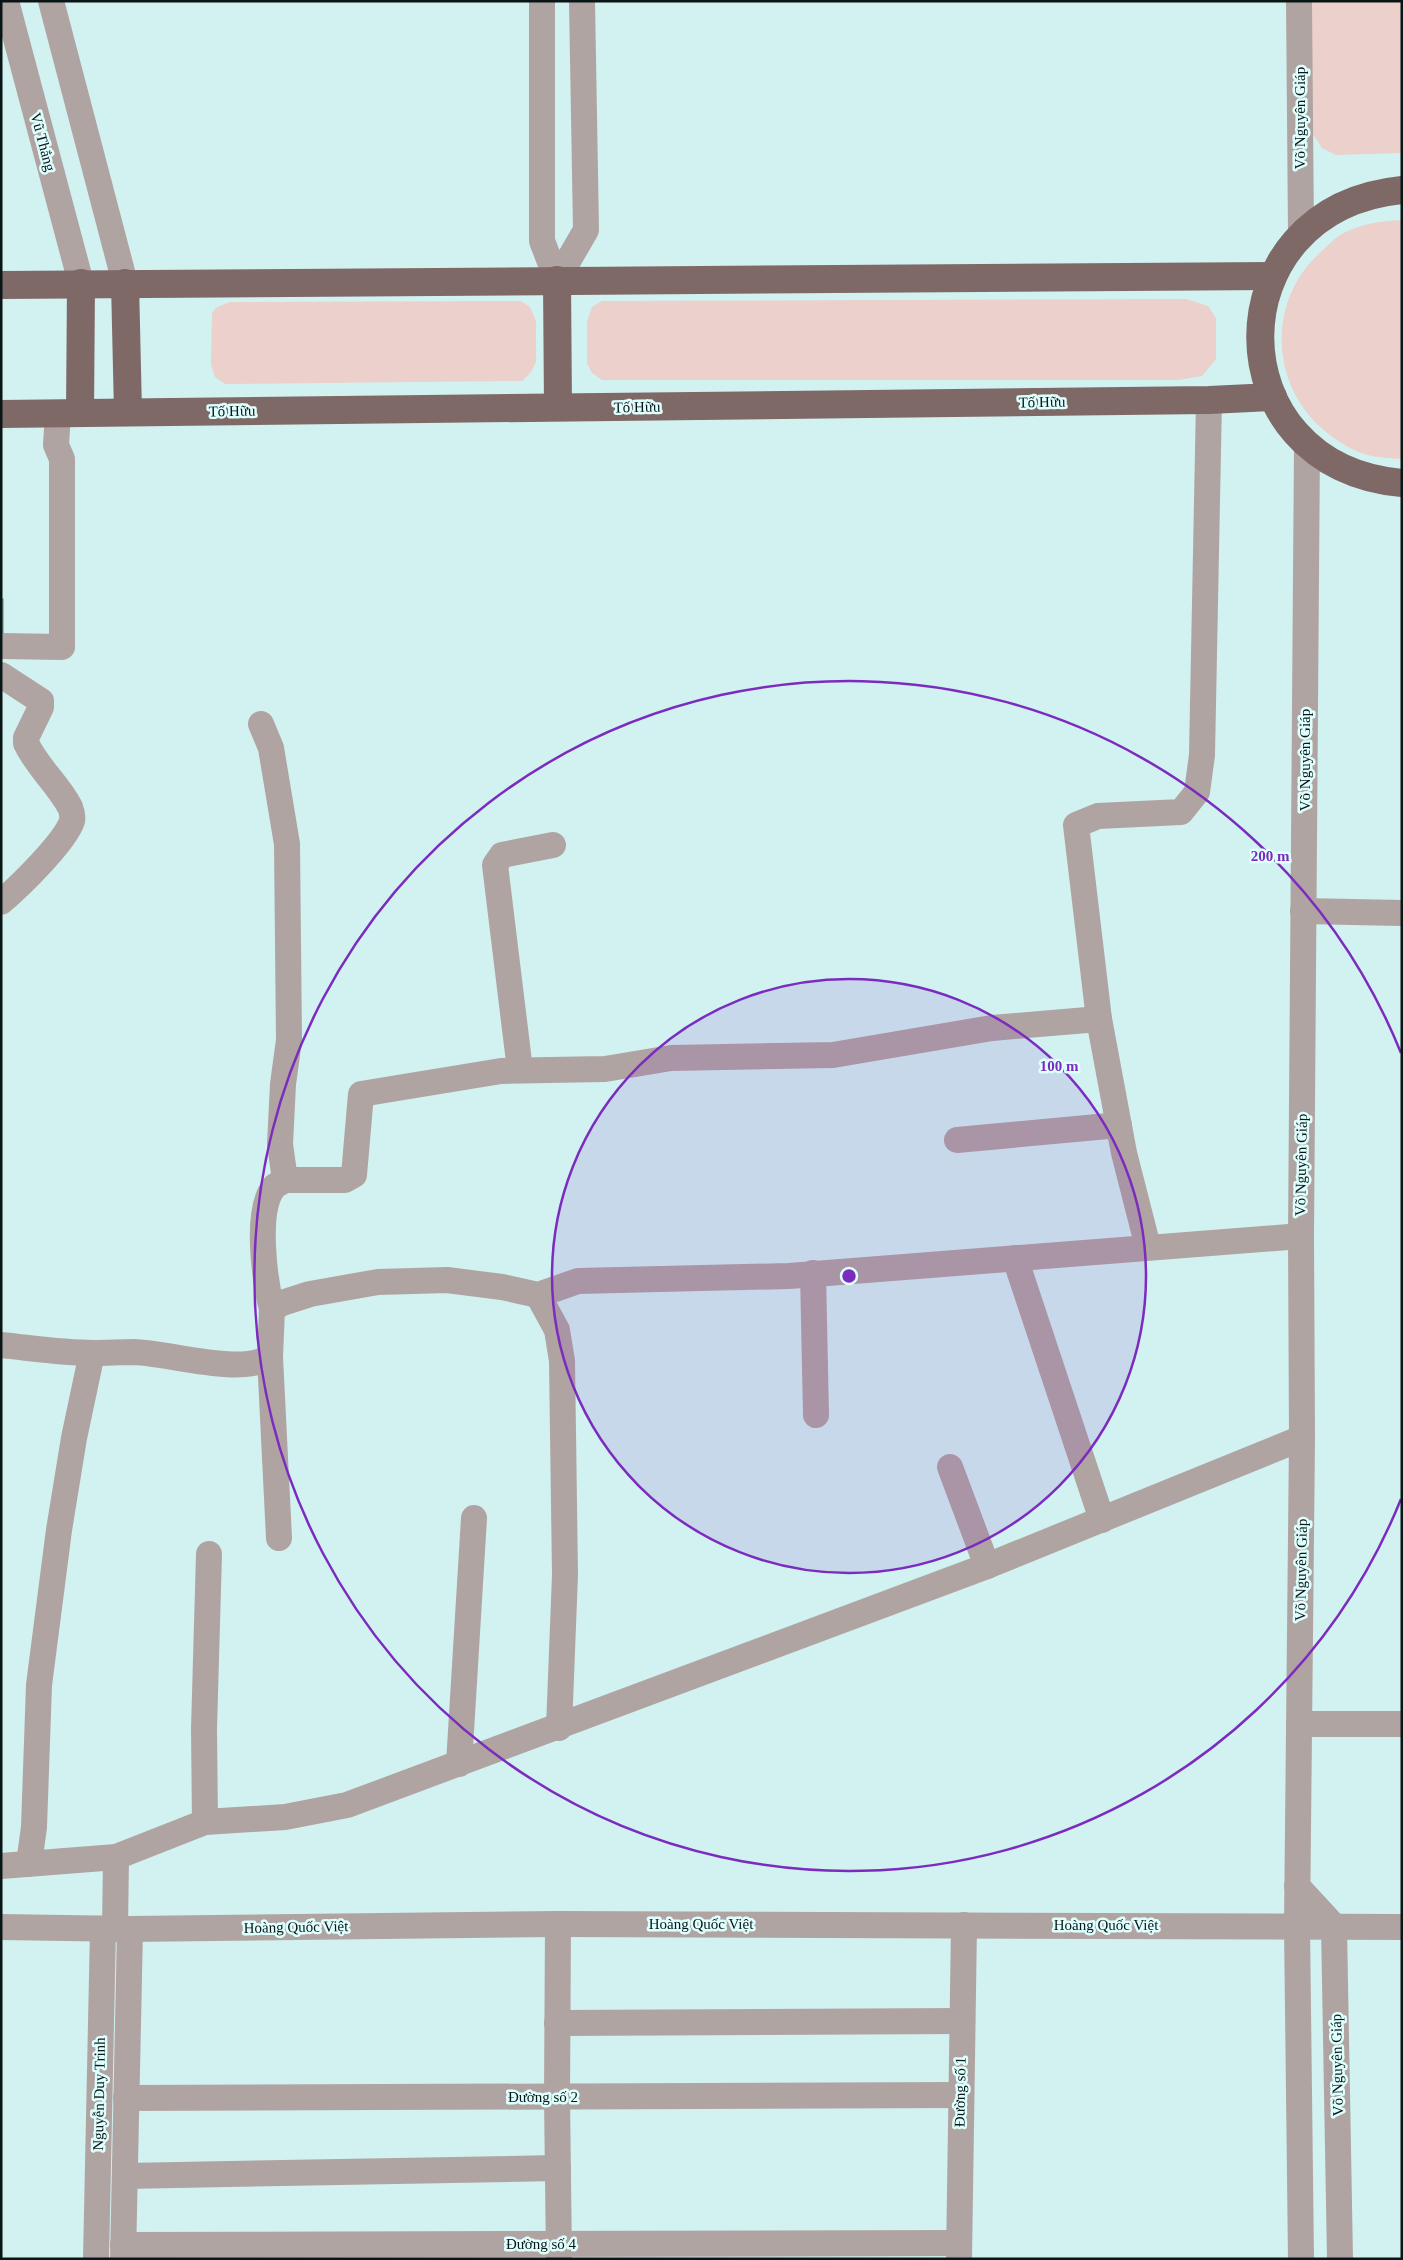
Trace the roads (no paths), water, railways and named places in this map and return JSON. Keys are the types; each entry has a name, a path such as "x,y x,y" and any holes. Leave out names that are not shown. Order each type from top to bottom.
{"main road":[{"path":"1402,190 1378,192 1350,201 1324,215 1301,234 1285,254 1273,276 1264,299 1260,324 1260,349 1264,374 1273,397 1288,423 1307,445 1330,461 1354,474 1381,481 1402,482"},
{"path":"1,285 1273,276"},
{"path":"557,280 558,407"},
{"path":"69,413 81,283"},
{"path":"125,283 128,412"},
{"name":"Tố Hữu","path":"1,414 1209,400 1273,397"}],"street":[{"name":"Vũ Thắng","path":"6,1 81,283"},
{"path":"51,1 125,283"},
{"path":"542,1 542,241 557,280"},
{"path":"557,280 586,230 582,1"},
{"name":"Võ Nguyên Giáp","path":"1299,1 1301,234"},
{"path":"542,137 584,137"},
{"path":"1148,1247 1119,1125 1099,1019 1076,825 1098,816 1181,812 1197,792 1202,755 1209,400"},
{"path":"1,646 62,647 62,459 56,445 69,413"},
{"name":"Võ Nguyên Giáp","path":"1301,2259 1297,1886 1302,1438 1301,1236 1307,445"},
{"path":"1,675 41,701 41,707 26,738 26,743 62,793 73,815 71,823 50,852 21,886 1,902"},
{"path":"261,724 271,748 287,844 289,1040 283,1084 280,1144 285,1180"},
{"path":"520,1070 495,865 502,855 553,845"},
{"path":"1304,911 1402,913"},
{"path":"278,1538 270,1358 272,1309 263,1264 265,1214 269,1196 275,1186 285,1180 345,1180 354,1175 361,1094 501,1071 605,1069 672,1058 833,1055 992,1028 1099,1019"},
{"path":"956,1140 1119,1125"},
{"path":"272,1309 282,1302 310,1294 378,1282 447,1280 502,1287 538,1295 578,1281 813,1273 1301,1236"},
{"path":"1015,1258 1102,1520"},
{"path":"813,1273 816,1415"},
{"path":"538,1295 557,1330 562,1361 564,1575 559,1728"},
{"path":"1,1345 92,1353 136,1352 209,1363 246,1364 262,1362 270,1358"},
{"path":"29,1864 34,1827 39,1685 59,1530 74,1438 92,1353"},
{"path":"1,1866 116,1857 205,1822 285,1817 347,1806 987,1566 1302,1438"},
{"path":"950,1467 987,1566"},
{"path":"459,1764 474,1518"},
{"path":"205,1822 204,1729 209,1554"},
{"path":"1299,1724 1402,1724"},
{"path":"116,1857 116,1929"},
{"path":"1297,1886 1334,1926"},
{"path":"558,1924 557,2097 559,2252"},
{"name":"Hoàng Quốc Việt","path":"1,1927 116,1929 558,1924 1402,1927"},
{"name":"Đường số 1","path":"959,2251 964,1925"},
{"name":"Võ Nguyên Giáp","path":"1334,1926 1340,2259"},
{"name":"Nguyễn Duy Trinh","path":"116,1929 126,2098 123,2252"},
{"name":"Nguyễn Duy Trinh","path":"96,2259 116,1929"},
{"path":"557,2023 962,2021"},
{"name":"Đường số 2","path":"126,2098 960,2095"},
{"path":"124,2176 558,2168"},
{"name":"Đường số 4","path":"123,2252 959,2251"}]}
